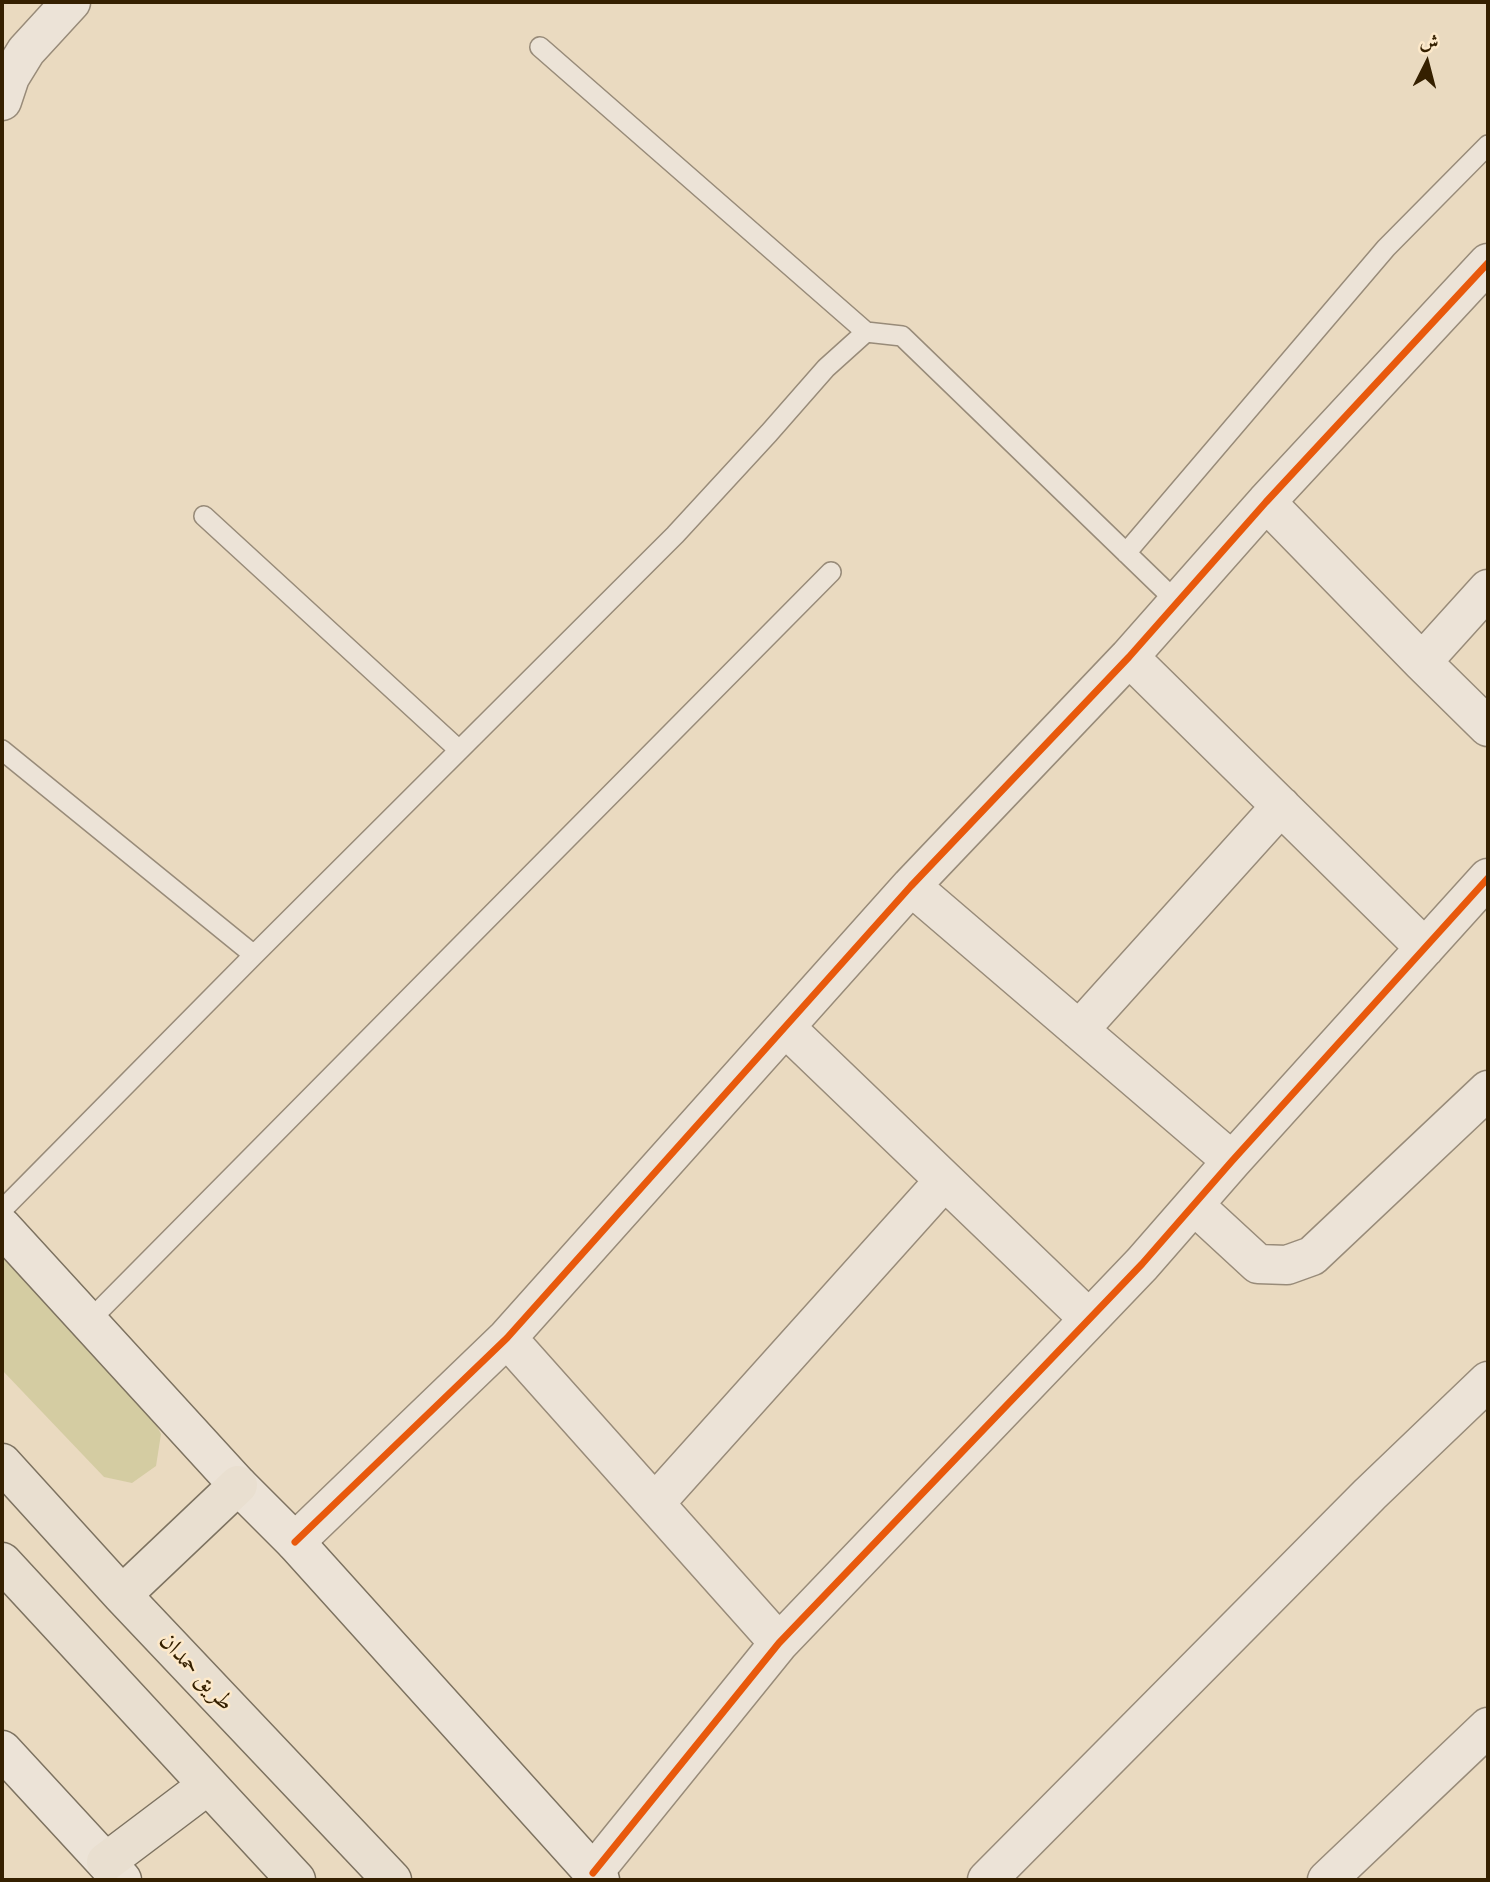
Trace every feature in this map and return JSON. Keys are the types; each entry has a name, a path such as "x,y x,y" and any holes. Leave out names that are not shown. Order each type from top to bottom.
{"highway":[{"name":"طريق حمدان","path":"2,1463 122,1595 391,1880"},
{"path":"122,1595 238,1485"},
{"path":"2,1562 296,1880"},
{"path":"114,1871 208,1785"}],"street":[{"path":"2,101 10,77 26,51 71,2"},
{"path":"295,1542 507,1338 911,886 1129,657 1266,502 1488,263"},
{"path":"1266,502 1488,727"},
{"path":"1422,662 1488,589"},
{"path":"1129,657 1425,948"},
{"path":"1079,1030 1281,806"},
{"path":"2,1227 238,1485 295,1542 596,1877 779,1643 1142,1264 1488,878"},
{"path":"911,886 1232,1161"},
{"path":"785,1027 1089,1319"},
{"path":"1194,1205 1258,1264 1287,1265 1312,1256 1488,1090"},
{"path":"655,1503 944,1181"},
{"path":"507,1338 779,1643"},
{"path":"987,1880 1370,1494 1488,1381"},
{"path":"1327,1880 1488,1727"},
{"path":"2,1750 114,1871"}],"lane":[{"path":"541,47 866,332 902,336 1177,602"},
{"path":"1126,553 1386,248 1488,145"},
{"path":"2,1210 675,535 827,368 866,332"},
{"path":"205,516 459,750"},
{"path":"88,1322 831,572"},
{"path":"2,750 254,955"}],"shaded area":[{"path":"2,1252 148,1408 161,1434 156,1466 132,1483 104,1477 2,1370"}],"cycle path":[{"path":"295,1542 507,1338 911,886 1129,657 1266,502 1488,263"},
{"path":"593,1873 779,1643 1142,1264 1488,878"}]}
